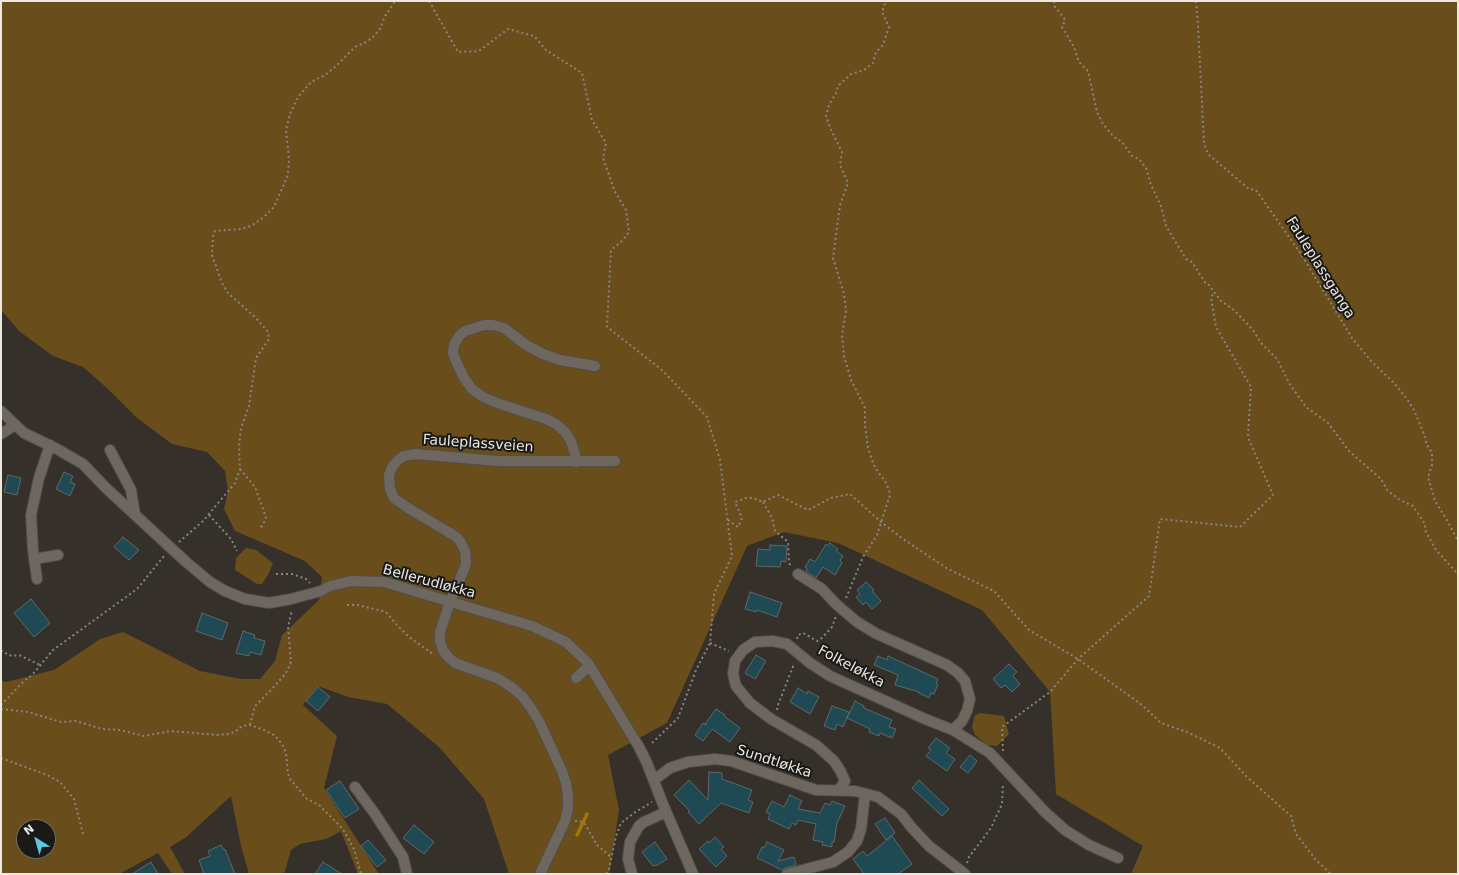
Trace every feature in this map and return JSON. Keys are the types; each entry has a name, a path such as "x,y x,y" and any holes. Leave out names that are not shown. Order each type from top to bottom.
{"street":[{"path":"576,462 571,441 565,432 556,424 546,419 483,397 472,389 462,374 455,359 453,353 454,345 459,336 465,331 484,325 493,325 504,328 526,345 543,354 565,361 594,366"},
{"name":"Bellerudløkka","path":"1,411 24,433 50,445 83,464 171,549 210,582 225,591 245,599 269,604 321,591 330,586 352,581 379,581 532,626 566,642 589,666 647,763 666,812 693,874"},
{"path":"1,434 15,425"},
{"path":"37,580 31,532 33,504 39,478 50,445"},
{"path":"110,450 131,490 135,515"},
{"name":"Fauleplassveien","path":"448,657 443,650 440,641 440,632 450,602 466,563 464,547 455,536 394,498 388,480 390,471 395,463 404,456 416,454 498,461 615,461"},
{"path":"34,559 58,555"},
{"path":"798,574 822,589 857,622 877,634 947,665 958,673 965,681 970,699 967,711 962,721 953,730"},
{"name":"Folkeløkka","path":"739,656 743,650 755,642 772,641 787,644 810,663 830,676 953,730 990,753 1045,812 1065,830 1118,858"},
{"path":"739,656 735,661 733,674 736,686 750,703 776,721 816,745 834,761 845,781 839,790"},
{"path":"448,657 459,664 504,682 522,696 531,708 542,728 566,784 568,809 565,821 540,874"},
{"path":"576,678 589,666"},
{"name":"Sundtløkka","path":"654,780 670,768 688,762 715,759 731,761 816,790 855,791 878,797 901,814 929,846 965,874"},
{"path":"355,787 375,814 403,857 407,874"},
{"path":"787,874 833,862 848,852 857,841 861,829 865,794"},
{"path":"632,874 628,859 630,842 639,826 644,822 666,812"}],"path":[{"path":"1,705 54,650 137,589 171,549 208,515 235,483 240,468 239,446 242,428 249,406 256,358 268,339 268,332 256,318 228,293 222,283 212,255 213,236 215,231 241,229 251,226 264,217 274,207 288,175 289,159 286,130 290,114 298,97 311,82 325,75 355,47 373,37 380,29 385,16 395,1"},
{"path":"429,1 458,52 479,51 508,29 534,36 546,50 582,73 592,120 606,143 603,158 615,192 626,210 628,232 622,241 611,250 607,327 662,370 707,417 720,460 732,556 714,594 710,642 696,670 678,718 647,748 647,763"},
{"path":"776,721 778,705 800,649 798,644 798,635 803,633 817,641 820,640 832,627 863,557 877,535 890,495 885,481 873,463 868,448 865,425 865,408 851,380 844,356 842,335 846,311 844,294 833,258 840,206 848,183 840,165 842,152 830,128 826,116 829,105 838,86 851,74 864,70 873,63 876,52 883,45 889,27 882,12 886,1"},
{"path":"1054,1 1055,7 1065,21 1062,27 1074,48 1079,62 1088,71 1097,112 1103,124 1114,137 1122,142 1132,156 1139,159 1146,168 1151,185 1161,206 1166,226 1186,259 1192,262 1206,284 1209,285 1220,301 1234,310 1252,330 1261,343 1277,359 1289,383 1306,407 1328,423 1349,451 1382,479 1387,490 1400,500 1413,506 1425,524 1425,530 1436,550 1458,574"},
{"name":"Fauleplassganga","path":"1196,1 1204,143 1208,154 1248,189 1256,190 1301,254 1352,338 1372,362 1394,383 1407,399 1414,410 1426,439 1426,443 1432,453 1432,465 1428,477 1435,501 1448,520 1458,541"},
{"path":"965,874 969,857 991,828 1002,804 1004,769 1002,727 1050,692 1078,659 1149,596 1160,519 1240,527 1273,495 1248,438 1251,387 1216,327 1211,298 1214,292"},
{"path":"240,468 255,487 266,517 264,525 259,529"},
{"path":"763,502 778,495 808,510 831,498 850,494 881,522 948,569 994,591 1029,630 1078,659 1142,705 1161,723 1187,732 1220,748 1248,778 1291,816 1296,834 1316,860 1331,874"},
{"path":"727,520 738,527 742,518 735,502 746,498 753,498 763,502 772,518 776,531 788,542 789,562 791,568 798,574"},
{"path":"208,515 231,540 237,551"},
{"path":"276,574 292,574 306,579 321,591"},
{"path":"250,726 255,706 286,673 291,662 288,627 292,614 291,599"},
{"path":"347,605 358,605 386,612 409,637 433,654 448,657"},
{"path":"710,642 739,656"},
{"path":"1,650 12,656 18,655 40,665"},
{"path":"1,709 28,712 61,722 76,721 102,729 120,730 144,736 170,731 217,735 229,734 235,732 242,726 250,726 269,732 279,740 286,753 288,774 290,779 307,799 319,805 343,829 354,849 361,874"},
{"path":"1,758 47,775 60,782 74,799 84,834"},
{"path":"565,821 580,821 585,824 597,845 612,858"}],"shaded area":[{"path":"1,1 1458,1 1458,874 1131,874 1143,846 1056,794 1050,692 982,610 838,543 784,532 747,546 667,723 608,755 619,810 609,874 509,874 484,799 439,747 387,704 348,697 318,686 303,705 337,736 324,788 379,874 358,874 341,831 326,839 300,844 291,850 284,874 249,874 241,846 231,796 185,838 170,847 185,874 172,874 158,853 119,874 1,874 1,680 6,682 54,670 100,639 123,632 200,671 241,679 260,679 275,661 282,635 319,600 322,577 305,561 235,531 224,509 228,491 225,471 207,452 172,444 137,418 83,367 53,356 19,331 1,310"},
{"path":"246,548 256,550 273,563 262,584 257,584 235,570 236,558"},
{"path":"981,713 1004,716 1009,734 997,746 988,745 975,735 972,727 975,715"}],"building":[{"path":"64,472 73,476 70,482 75,484 70,496 56,489"},
{"path":"8,475 21,478 17,495 4,492"},
{"path":"123,537 139,550 129,560 114,547"},
{"path":"830,543 838,549 836,551 843,556 840,561 842,563 835,575 823,567 816,578 806,571 807,568 805,567 810,559 815,562 826,544 828,546"},
{"path":"770,545 787,546 786,562 781,561 780,567 756,566 758,549 770,550"},
{"path":"866,582 874,590 872,591 881,601 872,609 866,602 863,605 856,597 860,594 857,590"},
{"path":"750,592 782,603 777,617 757,610 756,612 745,609"},
{"path":"31,599 50,623 34,637 14,613"},
{"path":"202,613 228,623 222,640 196,631"},
{"path":"243,631 255,635 254,638 265,641 261,655 250,652 249,656 236,653"},
{"path":"756,655 766,661 755,679 745,673"},
{"path":"878,656 887,660 888,656 938,679 936,683 938,684 934,694 931,693 929,698 919,692 895,685 898,675 874,665"},
{"path":"1009,664 1017,672 1013,676 1020,684 1012,692 1005,685 1001,688 993,679"},
{"path":"318,687 330,697 318,711 306,701"},
{"path":"798,688 807,694 808,691 819,697 810,714 790,702"},
{"path":"855,701 864,706 864,708 892,720 889,727 896,729 892,738 880,733 879,736 869,732 870,729 847,718"},
{"path":"832,706 849,712 843,727 837,724 835,730 824,726"},
{"path":"716,709 740,728 730,742 712,729 703,741 695,735 703,723 705,724"},
{"path":"936,738 950,748 946,753 955,759 947,771 926,756 931,750 928,748"},
{"path":"970,755 977,761 968,773 960,767"},
{"path":"709,772 722,773 722,779 752,790 748,800 753,802 749,813 721,803 699,824 688,812 690,811 674,795 689,780 708,800"},
{"path":"919,780 949,809 942,816 912,788"},
{"path":"340,781 359,809 345,818 326,790"},
{"path":"790,795 802,801 798,809 820,813 825,803 830,805 832,801 845,806 837,823 832,847 822,845 823,842 813,840 816,824 798,820 796,825 792,823 789,829 768,819 770,814 766,812 772,801 784,807"},
{"path":"885,818 895,833 886,840 875,824"},
{"path":"414,825 434,842 424,854 403,838"},
{"path":"892,836 912,864 898,874 864,874 853,859 863,851 867,856"},
{"path":"715,837 724,847 721,849 727,856 716,867 699,849"},
{"path":"368,840 386,860 377,867 361,846"},
{"path":"655,842 667,859 656,866 653,866 642,852"},
{"path":"767,842 784,850 778,861 794,857 796,865 782,870 757,858 762,847 764,848"},
{"path":"221,845 224,850 225,849 235,874 204,874 199,860 210,856 208,851"},
{"path":"151,862 158,874 132,874"},
{"path":"323,862 342,874 315,874"}],"waterway":[{"path":"577,835 587,814"}]}
